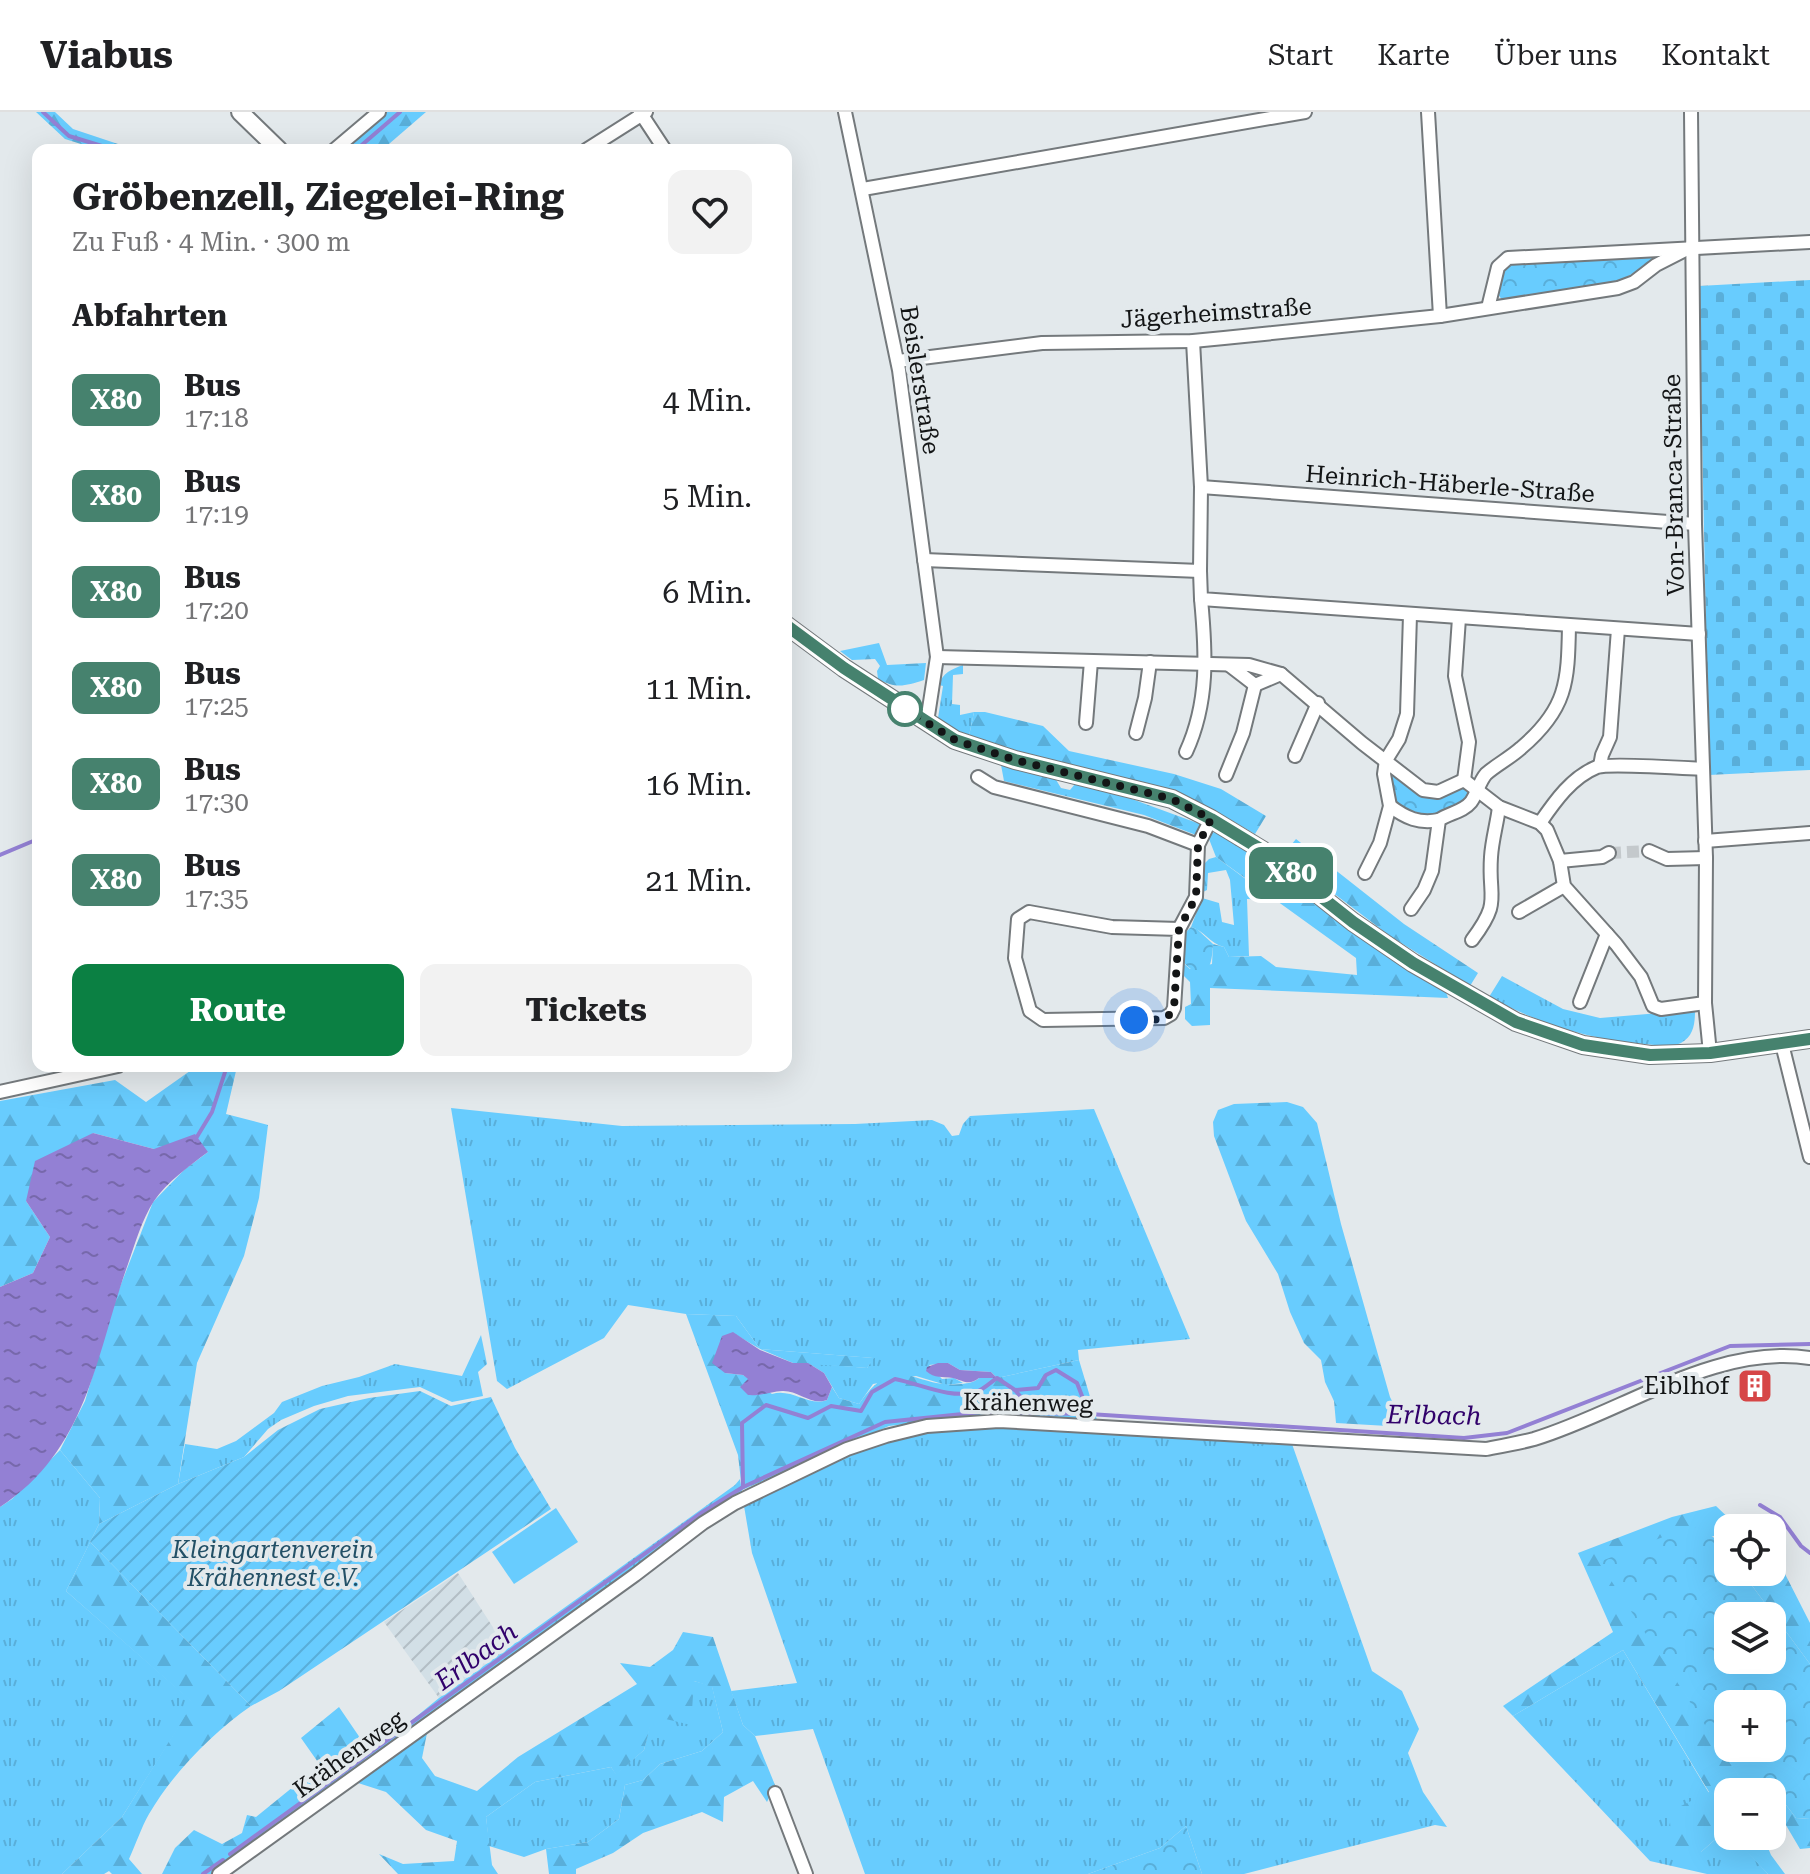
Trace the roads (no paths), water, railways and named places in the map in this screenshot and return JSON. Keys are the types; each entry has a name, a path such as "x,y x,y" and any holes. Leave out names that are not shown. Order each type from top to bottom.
{"street":[{"path":"240,112 273,144"},
{"path":"341,144 379,112"},
{"name":"Beislerstraße","path":"845,112 898,361 937,657 927,722"},
{"path":"863,189 1305,112"},
{"path":"1428,112 1440,316"},
{"name":"Von-Branca-Straße","path":"1691,112 1695,524 1706,858 1705,1003 1710,1053"},
{"path":"595,144 643,113 661,144"},
{"path":"1488,308 1498,267 1508,258 1810,242"},
{"name":"Jägerheimstraße","path":"898,361 1042,343 1193,341 1440,316 1618,288 1634,282 1656,265 1693,246"},
{"path":"1186,752 1200,714 1206,664 1193,341"},
{"name":"Heinrich-Häberle-Straße","path":"1201,487 1695,524"},
{"path":"924,560 1200,571"},
{"path":"1201,599 1699,634"},
{"path":"1365,873 1380,843 1390,806 1384,774 1386,760 1399,739 1407,714 1410,615"},
{"path":"1459,618 1455,676 1469,742 1464,780"},
{"path":"1390,806 1405,817 1425,823 1463,809 1487,773 1515,753 1545,725 1562,699 1568,670 1569,626"},
{"path":"792,629 844,668 955,740 1015,760 1172,799 1211,819 1262,850 1353,922 1413,963 1516,1022 1583,1045 1650,1055 1710,1053 1810,1039"},
{"path":"1600,766 1610,737 1618,629"},
{"path":"937,657 1249,665 1281,674 1423,790 1438,792 1464,780"},
{"path":"1086,723 1091,661"},
{"path":"1136,733 1150,662"},
{"path":"1229,665 1255,685"},
{"path":"1255,685 1281,674"},
{"path":"1226,775 1243,733 1255,685"},
{"path":"1295,756 1318,703"},
{"path":"1540,823 1562,792 1581,776 1600,766 1703,769"},
{"path":"978,777 994,787 1148,826 1198,845"},
{"path":"1464,780 1499,807 1540,823 1552,837 1564,886 1641,977 1653,1006 1661,1009 1705,1003"},
{"path":"1472,940 1486,922 1493,906 1491,856 1497,835 1499,807"},
{"path":"1179,929 1112,927 1035,913 1022,914 1015,926 1015,958 1030,1011 1043,1020 1164,1018 1171,1014 1174,1008 1179,929 1196,897 1198,845 1211,819"},
{"path":"1411,909 1432,871 1439,820"},
{"path":"1705,841 1810,833"},
{"path":"1649,851 1667,859 1706,858"},
{"path":"1560,861 1602,857 1609,853"},
{"path":"1519,912 1564,886"},
{"path":"1580,1002 1607,934"},
{"path":"1782,1044 1810,1157"},
{"path":"0,1092 91,1072"},
{"name":"Krähenweg","path":"219,1874 703,1523 775,1483 847,1449 886,1436 927,1426 999,1421 1486,1449 1535,1439 1717,1367 1757,1357 1810,1358"},
{"path":"775,1793 806,1874"}],"water":[{"path":"93,1133 154,1149 195,1134 208,1152 172,1181 150,1208 128,1264 97,1365 71,1429 53,1458 29,1484 0,1507 0,1287 33,1273 50,1237 26,1201 35,1161"},
{"path":"733,1332 760,1350 793,1363 808,1363 824,1373 832,1387 827,1400 815,1401 788,1391 748,1395 740,1387 748,1379 743,1375 725,1373 712,1363 722,1336"},
{"path":"948,1363 960,1370 991,1372 997,1378 966,1382 926,1371 927,1367"}],"waterway":[{"path":"43,112 69,136 95,144"},
{"path":"363,144 400,112"},
{"path":"0,855 32,842"},
{"path":"195,1140 212,1112 225,1072"},
{"name":"Erlbach","path":"230,1854 701,1513 743,1487 742,1423 766,1405 808,1418 831,1406 861,1411 872,1392 895,1379 966,1394 979,1391 997,1378 1015,1390 1038,1388 1046,1375 1056,1370 1077,1383 1089,1414 1464,1438 1507,1433 1730,1346 1810,1344"},
{"name":"Erlbach","path":"1015,1390 1024,1401 1027,1412"},
{"name":"Erlbach","path":"743,1487 885,1422 982,1412 1089,1414"},
{"path":"1760,1505 1780,1517 1801,1546 1810,1553"},
{"name":"Erlbach","path":"203,1874 223,1860"}],"tunnel":[{"path":"1609,853 1649,851"}],"place":[{"name":"Eiblhof","path":"1755,1386"}],"park label":[{"name":"Kleingartenverein Krähennest e.V.","path":"273,1564"}]}
